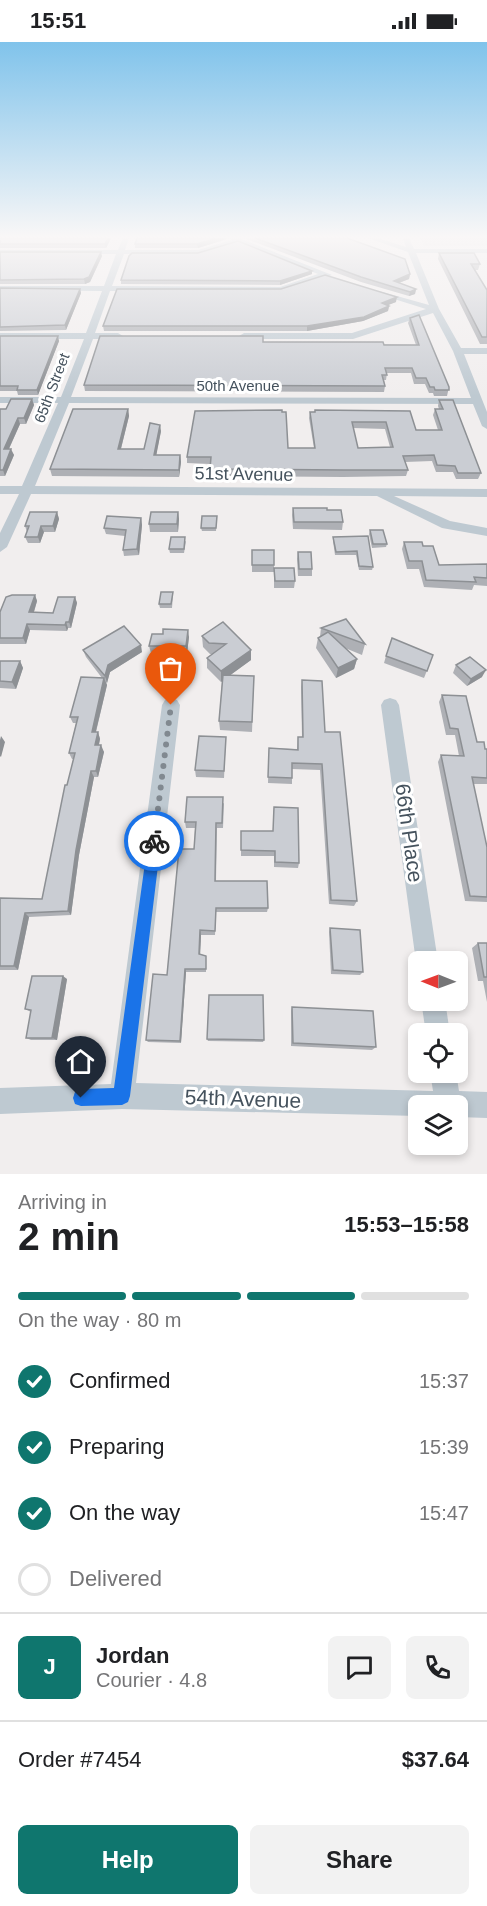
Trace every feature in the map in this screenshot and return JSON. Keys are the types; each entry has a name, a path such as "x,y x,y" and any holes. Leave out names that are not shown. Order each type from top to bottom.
{"street":[{"name":"65th Street","path":"0,547 65,400 87,336 107,291"},
{"path":"428,291 458,351 475,400 487,426"},
{"path":"375,292 435,309"},
{"path":"238,336 353,336 435,309"},
{"path":"0,336 134,336"},
{"path":"458,351 487,351"},
{"name":"50th Avenue","path":"0,400 475,400"},
{"name":"51st Avenue","path":"0,490 487,493"},
{"path":"378,494 447,525 487,532"},
{"path":"122,1096 171,705"},
{"name":"66th Place","path":"390,705 425,951"},
{"name":"54th Avenue","path":"0,1101 122,1096 408,1104"},
{"name":"54th Avenue","path":"468,1105 487,1105"}],"building":[{"path":"0,291 79,291 65,325 0,327"},
{"path":"116,291 377,291 397,297 382,303 389,306 364,317 307,326 103,326"},
{"path":"458,291 487,291 487,337 482,337"},
{"path":"419,315 449,390 435,390 434,387 430,387 426,378 416,378 412,368 385,368 387,375 382,375 385,386 84,385 100,336 263,336 263,342 383,342 384,345 419,345 410,318"},
{"path":"0,336 58,336 37,390 17,390 18,386 0,386"},
{"path":"11,399 32,399 24,418 18,418 4,449 11,449 3,470 0,470 0,409 6,409"},
{"path":"439,400 453,400 481,473 458,473 455,466 437,465 434,455 403,456 408,470 210,469 211,457 187,457 195,411 282,410 286,412 288,448 315,448 310,412 315,412 315,410 410,411 416,430 442,430 435,409 443,409","holes":["352,422 386,422 393,447 358,448"]},
{"path":"73,409 128,409 118,449 144,449 150,423 160,425 154,455 180,455 179,470 50,469"},
{"path":"293,508 341,510 343,522 294,522"},
{"path":"30,512 57,512 53,526 41,526 38,537 25,537 29,526 25,526"},
{"path":"151,512 178,512 177,524 149,524"},
{"path":"107,516 141,518 137,549 123,550 126,530 104,528"},
{"path":"202,516 217,516 216,528 201,528"},
{"path":"370,530 383,530 387,544 373,544"},
{"path":"368,536 373,567 359,566 357,551 336,552 333,537"},
{"path":"171,537 185,537 184,549 169,549"},
{"path":"404,542 422,542 423,546 433,546 439,565 487,564 487,578 474,577 476,582 426,580 422,561 409,561"},
{"path":"252,550 274,550 274,565 252,565"},
{"path":"298,552 311,552 312,569 299,569"},
{"path":"274,568 294,568 295,581 275,581"},
{"path":"161,592 173,592 171,604 159,604"},
{"path":"35,595 29,612 53,613 58,597 75,597 69,622 65,625 27,624 23,638 0,638 0,612 6,597"},
{"path":"346,619 365,644 321,628"},
{"path":"223,622 251,650 221,671 207,658 226,644 209,643 202,636"},
{"path":"124,626 141,645 108,665 105,676 83,650"},
{"path":"163,629 188,630 186,646 149,646 152,634 163,634"},
{"path":"328,632 357,659 338,668 318,638"},
{"path":"392,638 433,655 427,671 386,656"},
{"path":"470,657 486,670 471,679 456,665"},
{"path":"0,661 20,661 12,682 0,681"},
{"path":"223,675 254,676 252,722 219,721"},
{"path":"81,677 104,678 92,732 98,732 95,745 101,745 96,771 91,771 76,850 68,911 25,913 14,966 0,966 0,898 42,899 65,785 67,785 75,753 69,753 78,717 70,717"},
{"path":"302,680 322,681 325,732 340,732 357,901 331,900 322,764 292,763 292,778 268,777 269,748 298,750 298,737 303,737"},
{"path":"442,695 466,696 477,742 484,742 485,749 487,749 487,778 472,777 487,847 487,897 470,896 441,755 464,756 458,729 450,728"},
{"path":"199,736 226,737 224,771 195,770"},
{"path":"187,797 223,797 222,823 216,823 215,881 267,881 268,908 216,908 215,931 200,930 199,954 206,956 206,969 185,969 180,1041 146,1040 153,974 167,975 179,849 194,849 196,822 185,822"},
{"path":"274,807 298,808 299,863 275,862 275,851 241,850 241,831 273,831"},
{"path":"330,928 360,930 363,972 333,970"},
{"path":"478,943 487,943 487,977 484,977"},
{"path":"32,976 63,976 52,1038 26,1038 31,1010 25,1009"},
{"path":"209,995 263,995 264,1040 207,1039"},
{"path":"292,1007 373,1011 376,1047 293,1043"}],"way so far":[{"path":"154,841 171,705"}],"route":[{"path":"81,1098 122,1096 154,841"}]}
